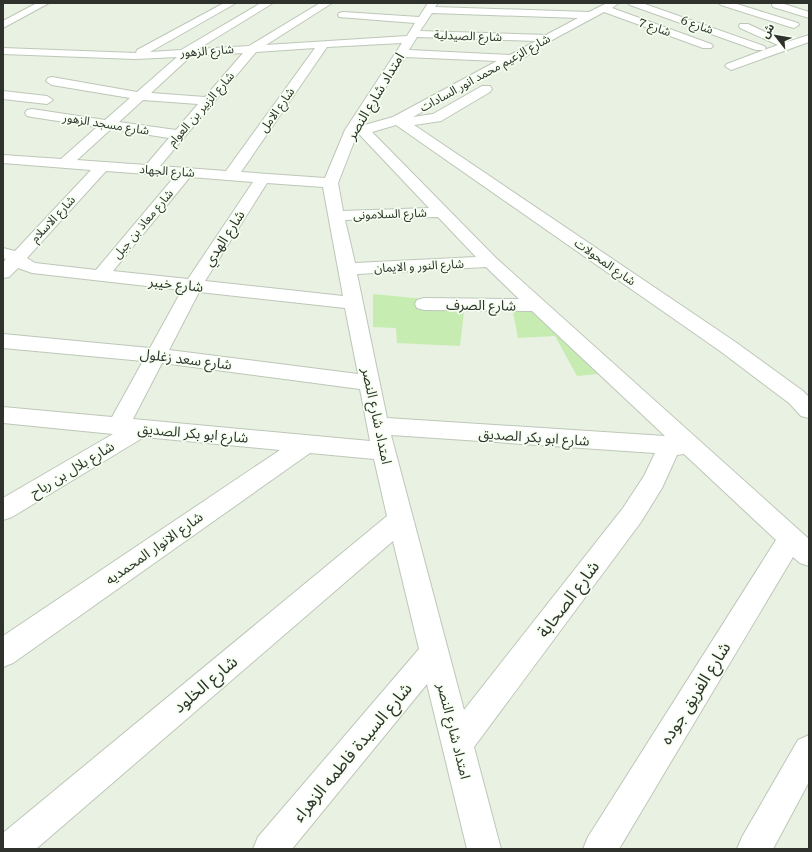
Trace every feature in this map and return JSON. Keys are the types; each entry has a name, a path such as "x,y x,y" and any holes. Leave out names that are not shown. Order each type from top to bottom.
{"street":[{"path":"3,25 44,3"},
{"path":"135,56 232,3"},
{"path":"65,163 140,96 185,53 268,3"},
{"path":"253,48 327,3"},
{"name":"شارع الزعيم محمد انور السادات","path":"357,130 400,121 511,58 521,55 548,38 602,8 614,3"},
{"name":"شارع 6","path":"633,3 760,48"},
{"path":"724,3 794,25"},
{"path":"770,3 809,15"},
{"name":"شارع 7","path":"602,8 707,46"},
{"path":"343,16 418,26 590,15"},
{"path":"766,35 809,20"},
{"path":"731,22 766,35 782,43"},
{"path":"418,26 511,58"},
{"name":"شارع الزهور","path":"3,51 135,56 185,53 324,44 418,26"},
{"name":"شارع الصيدلية","path":"418,26 548,38"},
{"name":"امتداد شارع النصر","path":"418,26 357,130 330,183 383,452 484,849"},
{"path":"731,66 809,38"},
{"name":"شارع الامل","path":"231,175 324,44"},
{"name":"شارع الزبير بن العوام","path":"150,169 253,48"},
{"path":"52,81 140,96 208,101"},
{"path":"400,121 436,118 497,83"},
{"path":"3,95 47,100"},
{"path":"9,107 27,98"},
{"name":"شارع مسجد الزهور","path":"32,113 179,135"},
{"name":"شارع المحولات","path":"400,121 727,346 796,397 809,410"},
{"path":"357,130 442,212 490,262 537,305 680,446 800,546"},
{"name":"شارع الجهاد","path":"3,159 330,183"},
{"path":"3,175 20,160"},
{"name":"شارع الاسلام","path":"3,273 10,256 104,166"},
{"name":"شارع معاذ بن جبل","path":"101,275 186,172"},
{"name":"شارع الهدي","path":"118,426 193,286 263,178"},
{"name":"شارع السلامونى","path":"337,216 442,212"},
{"name":"شارع خيبر","path":"10,256 32,268 354,303"},
{"name":"شارع النور و الايمان","path":"347,270 490,262"},
{"name":"شارع الصرف","path":"424,304 537,305"},
{"name":"شارع سعد زغلول","path":"3,341 155,355 369,383"},
{"name":"شارع ابو بكر الصديق","path":"3,415 383,452"},
{"name":"شارع ابو بكر الصديق","path":"377,426 680,446"},
{"name":"شارع بلال بن رباح","path":"3,510 141,428"},
{"name":"شارع الانوار المحمديه","path":"3,653 306,444"},
{"name":"شارع الصحابة","path":"457,744 632,515 654,481 680,446"},
{"name":"شارع الخلود","path":"10,849 400,520"},
{"name":"شارع الفريق جوده","path":"600,849 800,546"},
{"name":"شارع السيدة فاطمه الزهراء","path":"270,849 434,654"},
{"path":"754,849 809,751"}],"green space":[{"path":"373,294 465,303 460,346 397,343 396,328 373,327"},
{"path":"545,308 609,373 577,376 555,336 518,338 513,312"}]}
